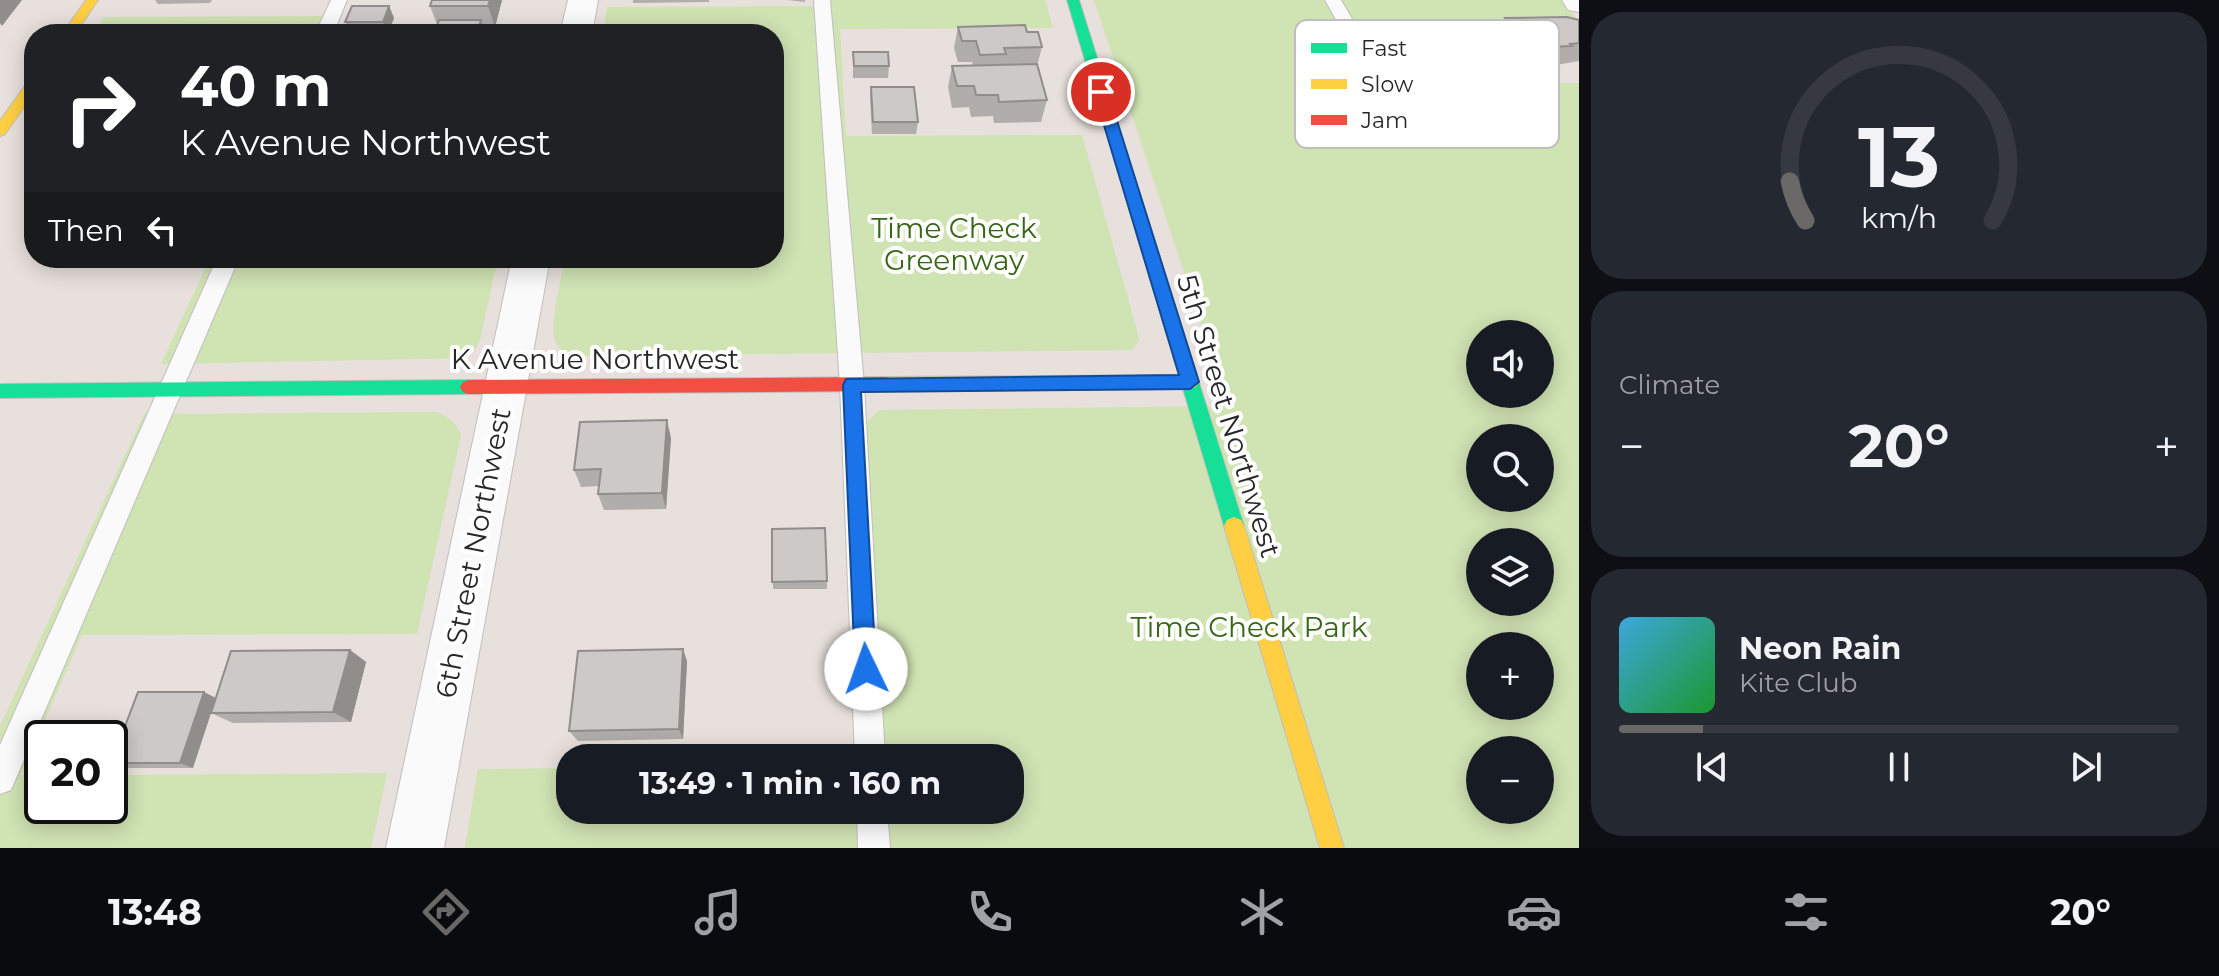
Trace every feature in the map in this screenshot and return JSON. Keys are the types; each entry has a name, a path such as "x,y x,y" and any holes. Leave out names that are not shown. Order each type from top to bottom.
{"street":[{"path":"75,24 92,0"},
{"path":"578,24 583,0"},
{"name":"5th Street Northwest","path":"1073,0 1332,848"},
{"path":"0,131 24,97"},
{"name":"6th Street Northwest","path":"415,848 529,268"},
{"name":"K Avenue Northwest","path":"0,391 1190,382"}],"lane":[{"path":"328,24 339,0"},
{"path":"822,0 852,385 869,744"},
{"path":"1333,0 1344,20"},
{"path":"0,779 224,268"},
{"path":"873,824 874,848"}],"green space":[{"name":"Time Check Greenway","path":"814,0 1045,0 1053,28 840,29 846,136 1082,135 1136,327 1139,341 1132,350 581,356 559,348 555,341 554,324 563,268 784,268 784,24 604,24 607,7 814,6"},
{"name":"Time Check Park","path":"1094,0 1562,0 1579,22 1579,32 1559,32 1559,20 1295,20 1295,148 1559,148 1559,83 1579,83 1579,848 465,848 478,769 556,768 556,824 1024,824 1024,744 884,744 865,440 867,421 880,410 1228,406"},
{"path":"322,16 318,24 99,24 104,17"},
{"path":"205,268 496,268 481,336 477,347 467,358 161,364"},
{"path":"437,412 446,416 461,436 417,634 82,635 45,720 24,720 24,768 21,775 24,775 24,824 128,824 128,775 387,773 371,848 0,848 0,726 144,414"}],"building":[{"path":"432,0 490,0 488,6 430,6"},
{"path":"352,6 389,6 383,22 345,22"},
{"path":"1567,17 1579,20 1579,43 1559,46 1559,20 1505,18"},
{"path":"439,20 481,20 480,24 438,24"},
{"path":"1025,25 1027,32 1038,32 1042,47 1004,48 1006,54 980,55 976,41 962,41 958,27"},
{"path":"853,52 888,52 889,66 854,66"},
{"path":"1037,64 1047,100 999,102 998,95 976,95 974,86 957,86 952,66"},
{"path":"871,87 914,87 918,122 873,122"},
{"path":"667,420 662,493 598,494 601,469 574,470 580,422"},
{"path":"825,528 827,581 772,582 772,529"},
{"path":"683,649 679,729 569,731 578,651"},
{"path":"350,650 333,712 211,713 231,651"},
{"path":"138,692 204,692 180,763 128,763 127,720"}],"traffic: fast":[{"path":"1073,0 1234,526"},
{"path":"0,391 469,387"}],"traffic: slow":[{"path":"75,24 92,0"},
{"path":"0,131 24,97"},
{"path":"886,384 1190,382"},
{"path":"1234,526 1332,848"}],"traffic: jam":[{"path":"469,387 886,384"}],"route":[{"path":"866,669 852,385 1190,382 1101,92"}]}
